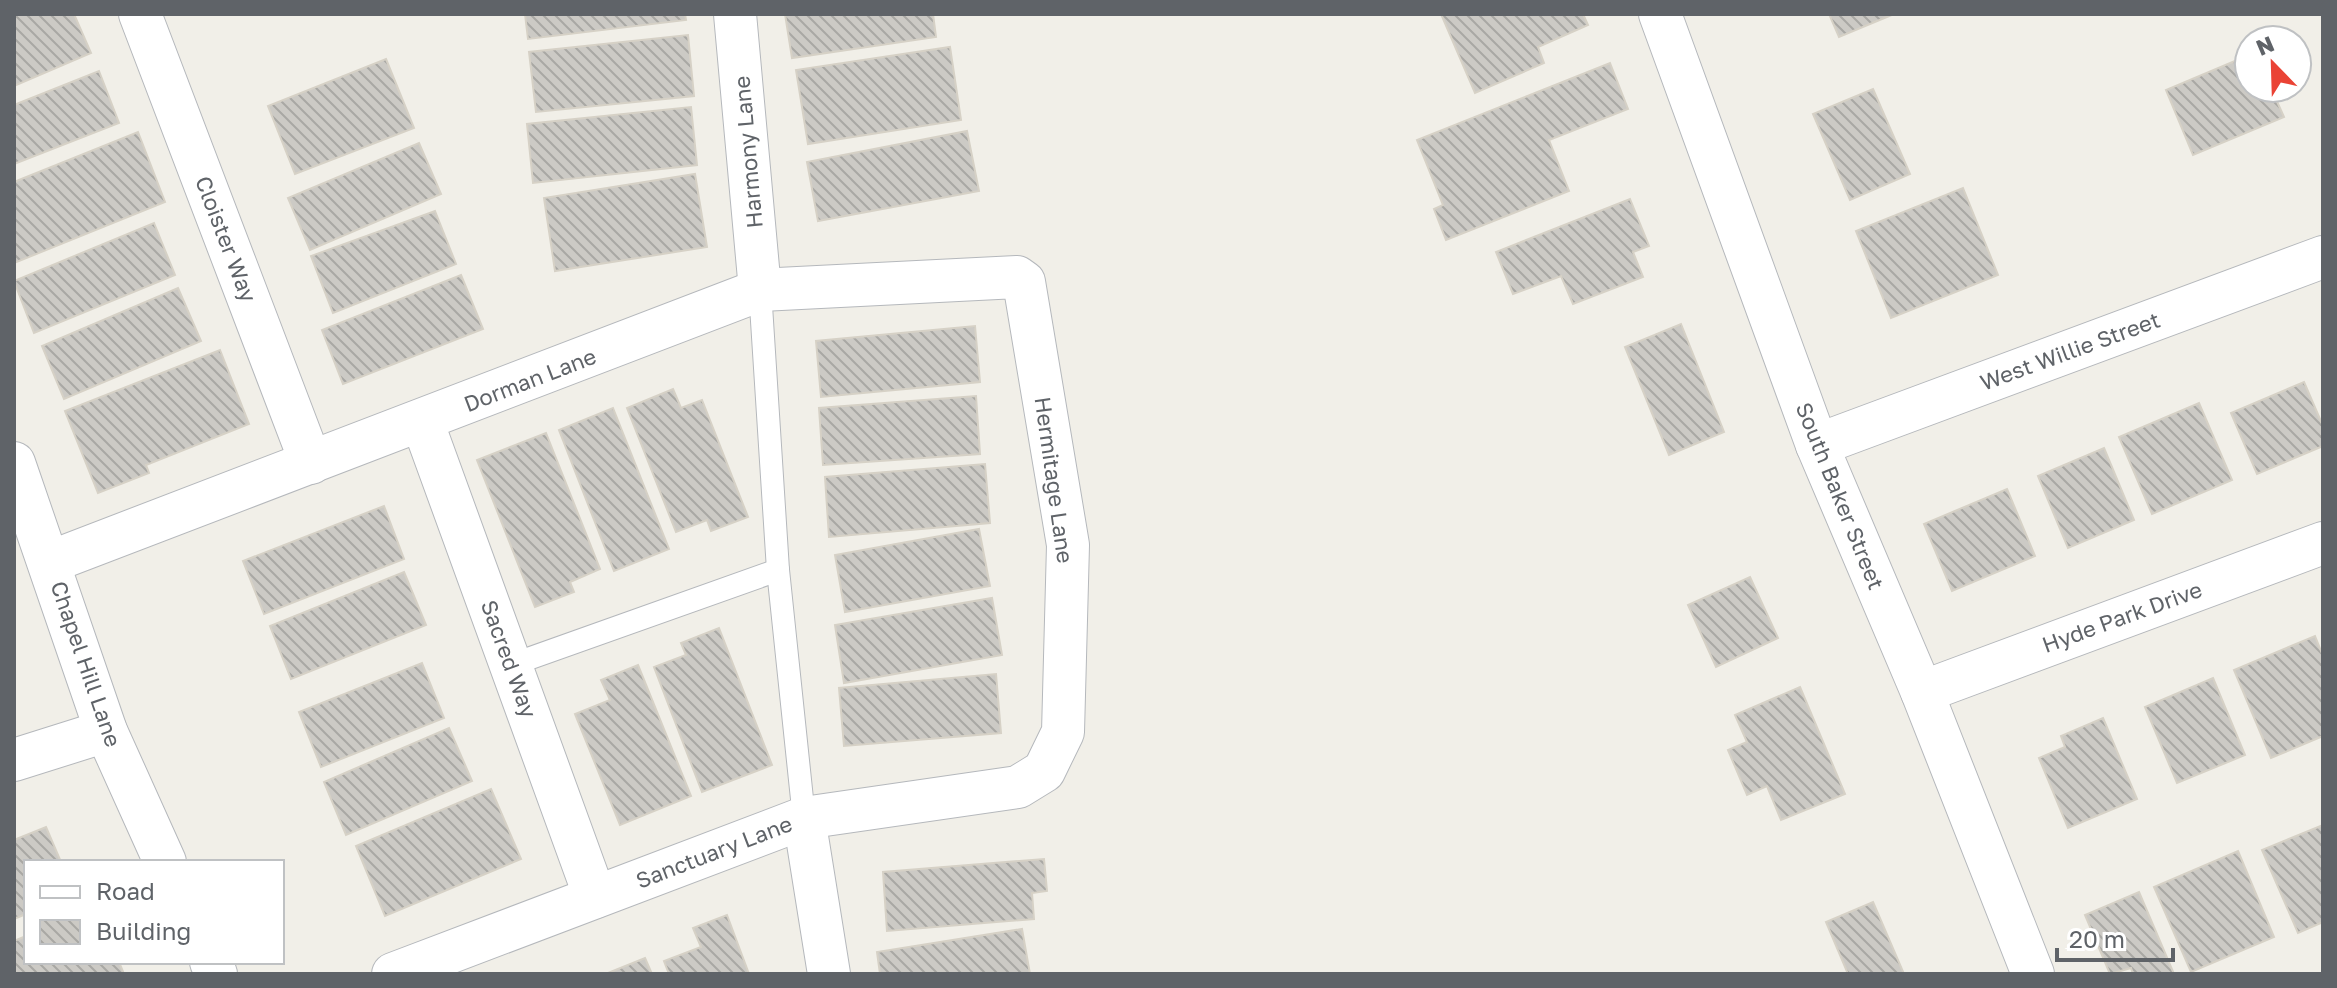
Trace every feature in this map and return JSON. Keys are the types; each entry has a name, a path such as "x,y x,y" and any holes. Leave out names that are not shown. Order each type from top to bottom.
{"street":[{"name":"Cloister Way","path":"140,14 311,463"},
{"name":"Harmony Lane","path":"735,14 760,290"},
{"name":"South Baker Street","path":"1660,14 1817,445 1922,692 2033,974"},
{"name":"West Willie Street","path":"1817,445 2323,257"},
{"name":"Dorman Lane","path":"50,562 760,290 1017,277 1024,282"},
{"name":"Hermitage Lane","path":"1024,282 1068,545 1063,732 1044,771"},
{"name":"Sacred Way","path":"422,421 595,897"},
{"name":"Chapel Hill Lane","path":"14,463 106,731 164,860"},
{"name":"Hyde Park Drive","path":"1922,692 2323,543"},
{"path":"14,760 106,731"},
{"name":"Sanctuary Lane","path":"393,974 804,818 1018,787 1044,771"},
{"path":"804,818 829,974"}],"lane":[{"path":"760,290 778,570 804,818"},
{"path":"511,665 778,570"}],"building":[{"path":"14,14 74,14 91,53 14,86"},
{"path":"525,14 685,14 686,20 528,39"},
{"path":"785,14 933,14 936,37 792,58"},
{"path":"1441,14 1583,14 1588,25 1538,47 1544,63 1475,93"},
{"path":"1829,14 1894,14 1839,37"},
{"path":"688,35 694,96 536,112 529,52"},
{"path":"950,47 961,120 808,144 796,70"},
{"path":"386,59 414,128 295,174 268,106"},
{"path":"2233,62 2233,104 2278,104 2284,117 2193,155 2166,90"},
{"path":"1610,63 1628,109 1549,140 1569,191 1446,240 1434,209 1443,205 1417,140"},
{"path":"99,71 119,123 14,164 14,105"},
{"path":"1873,89 1910,174 1850,200 1813,114"},
{"path":"691,107 697,165 533,183 527,124"},
{"path":"967,131 979,191 818,221 807,162"},
{"path":"138,132 165,202 14,263 14,182"},
{"path":"419,143 441,194 310,250 288,198"},
{"path":"695,174 707,247 555,271 544,198"},
{"path":"1963,188 1998,275 1891,318 1856,231"},
{"path":"1630,199 1649,246 1633,252 1643,277 1573,304 1561,276 1513,294 1496,252"},
{"path":"435,211 456,264 333,313 311,256"},
{"path":"154,223 175,275 34,333 14,281"},
{"path":"461,275 483,329 343,384 322,330"},
{"path":"178,288 201,341 64,399 42,346"},
{"path":"1681,324 1724,432 1669,455 1625,347"},
{"path":"975,326 980,382 821,397 816,341"},
{"path":"220,350 249,424 146,465 149,473 98,493 65,411"},
{"path":"2304,382 2323,426 2323,446 2257,474 2231,413"},
{"path":"673,389 681,408 702,400 748,517 711,531 707,520 676,532 627,408"},
{"path":"976,396 980,454 823,465 819,408"},
{"path":"2199,403 2232,480 2152,514 2119,437"},
{"path":"613,408 669,549 614,571 559,430"},
{"path":"546,433 600,569 570,582 574,592 535,607 477,460"},
{"path":"2104,448 2134,520 2068,548 2038,476"},
{"path":"985,464 990,523 829,537 825,477"},
{"path":"2007,489 2035,556 1952,591 1924,524"},
{"path":"384,506 404,559 264,614 243,561"},
{"path":"979,529 990,586 845,612 835,555"},
{"path":"404,572 426,625 291,679 270,626"},
{"path":"1750,577 1778,638 1716,667 1688,605"},
{"path":"992,598 1002,655 844,683 835,625"},
{"path":"719,628 772,765 702,792 654,667 686,655 681,643"},
{"path":"2315,636 2323,656 2323,736 2271,758 2234,670"},
{"path":"422,663 444,718 321,767 299,712"},
{"path":"638,665 691,796 620,825 575,714 610,700 601,680"},
{"path":"996,674 1001,733 844,746 839,688"},
{"path":"2213,678 2245,755 2177,783 2145,707"},
{"path":"1800,687 1845,794 1781,820 1767,786 1747,795 1728,750 1747,742 1735,715"},
{"path":"2103,718 2137,799 2068,828 2039,758 2065,747 2061,736"},
{"path":"449,728 472,781 346,835 324,782"},
{"path":"491,789 521,859 385,916 356,846"},
{"path":"2323,825 2323,922 2298,933 2262,850"},
{"path":"46,827 60,860 24,860 24,915 14,919 14,840"},
{"path":"2238,851 2274,937 2191,972 2154,887"},
{"path":"1044,859 1047,891 1032,893 1034,919 887,931 883,872"},
{"path":"2139,892 2174,974 2133,974 2131,968 2110,974 2085,915"},
{"path":"1873,902 1904,974 1848,974 1826,922"},
{"path":"727,915 749,974 669,974 664,961 701,947 693,928"},
{"path":"1022,929 1030,974 880,974 877,952"},
{"path":"24,937 24,964 120,964 124,974 14,974 14,941"},
{"path":"645,958 652,974 608,974 608,973"}]}
